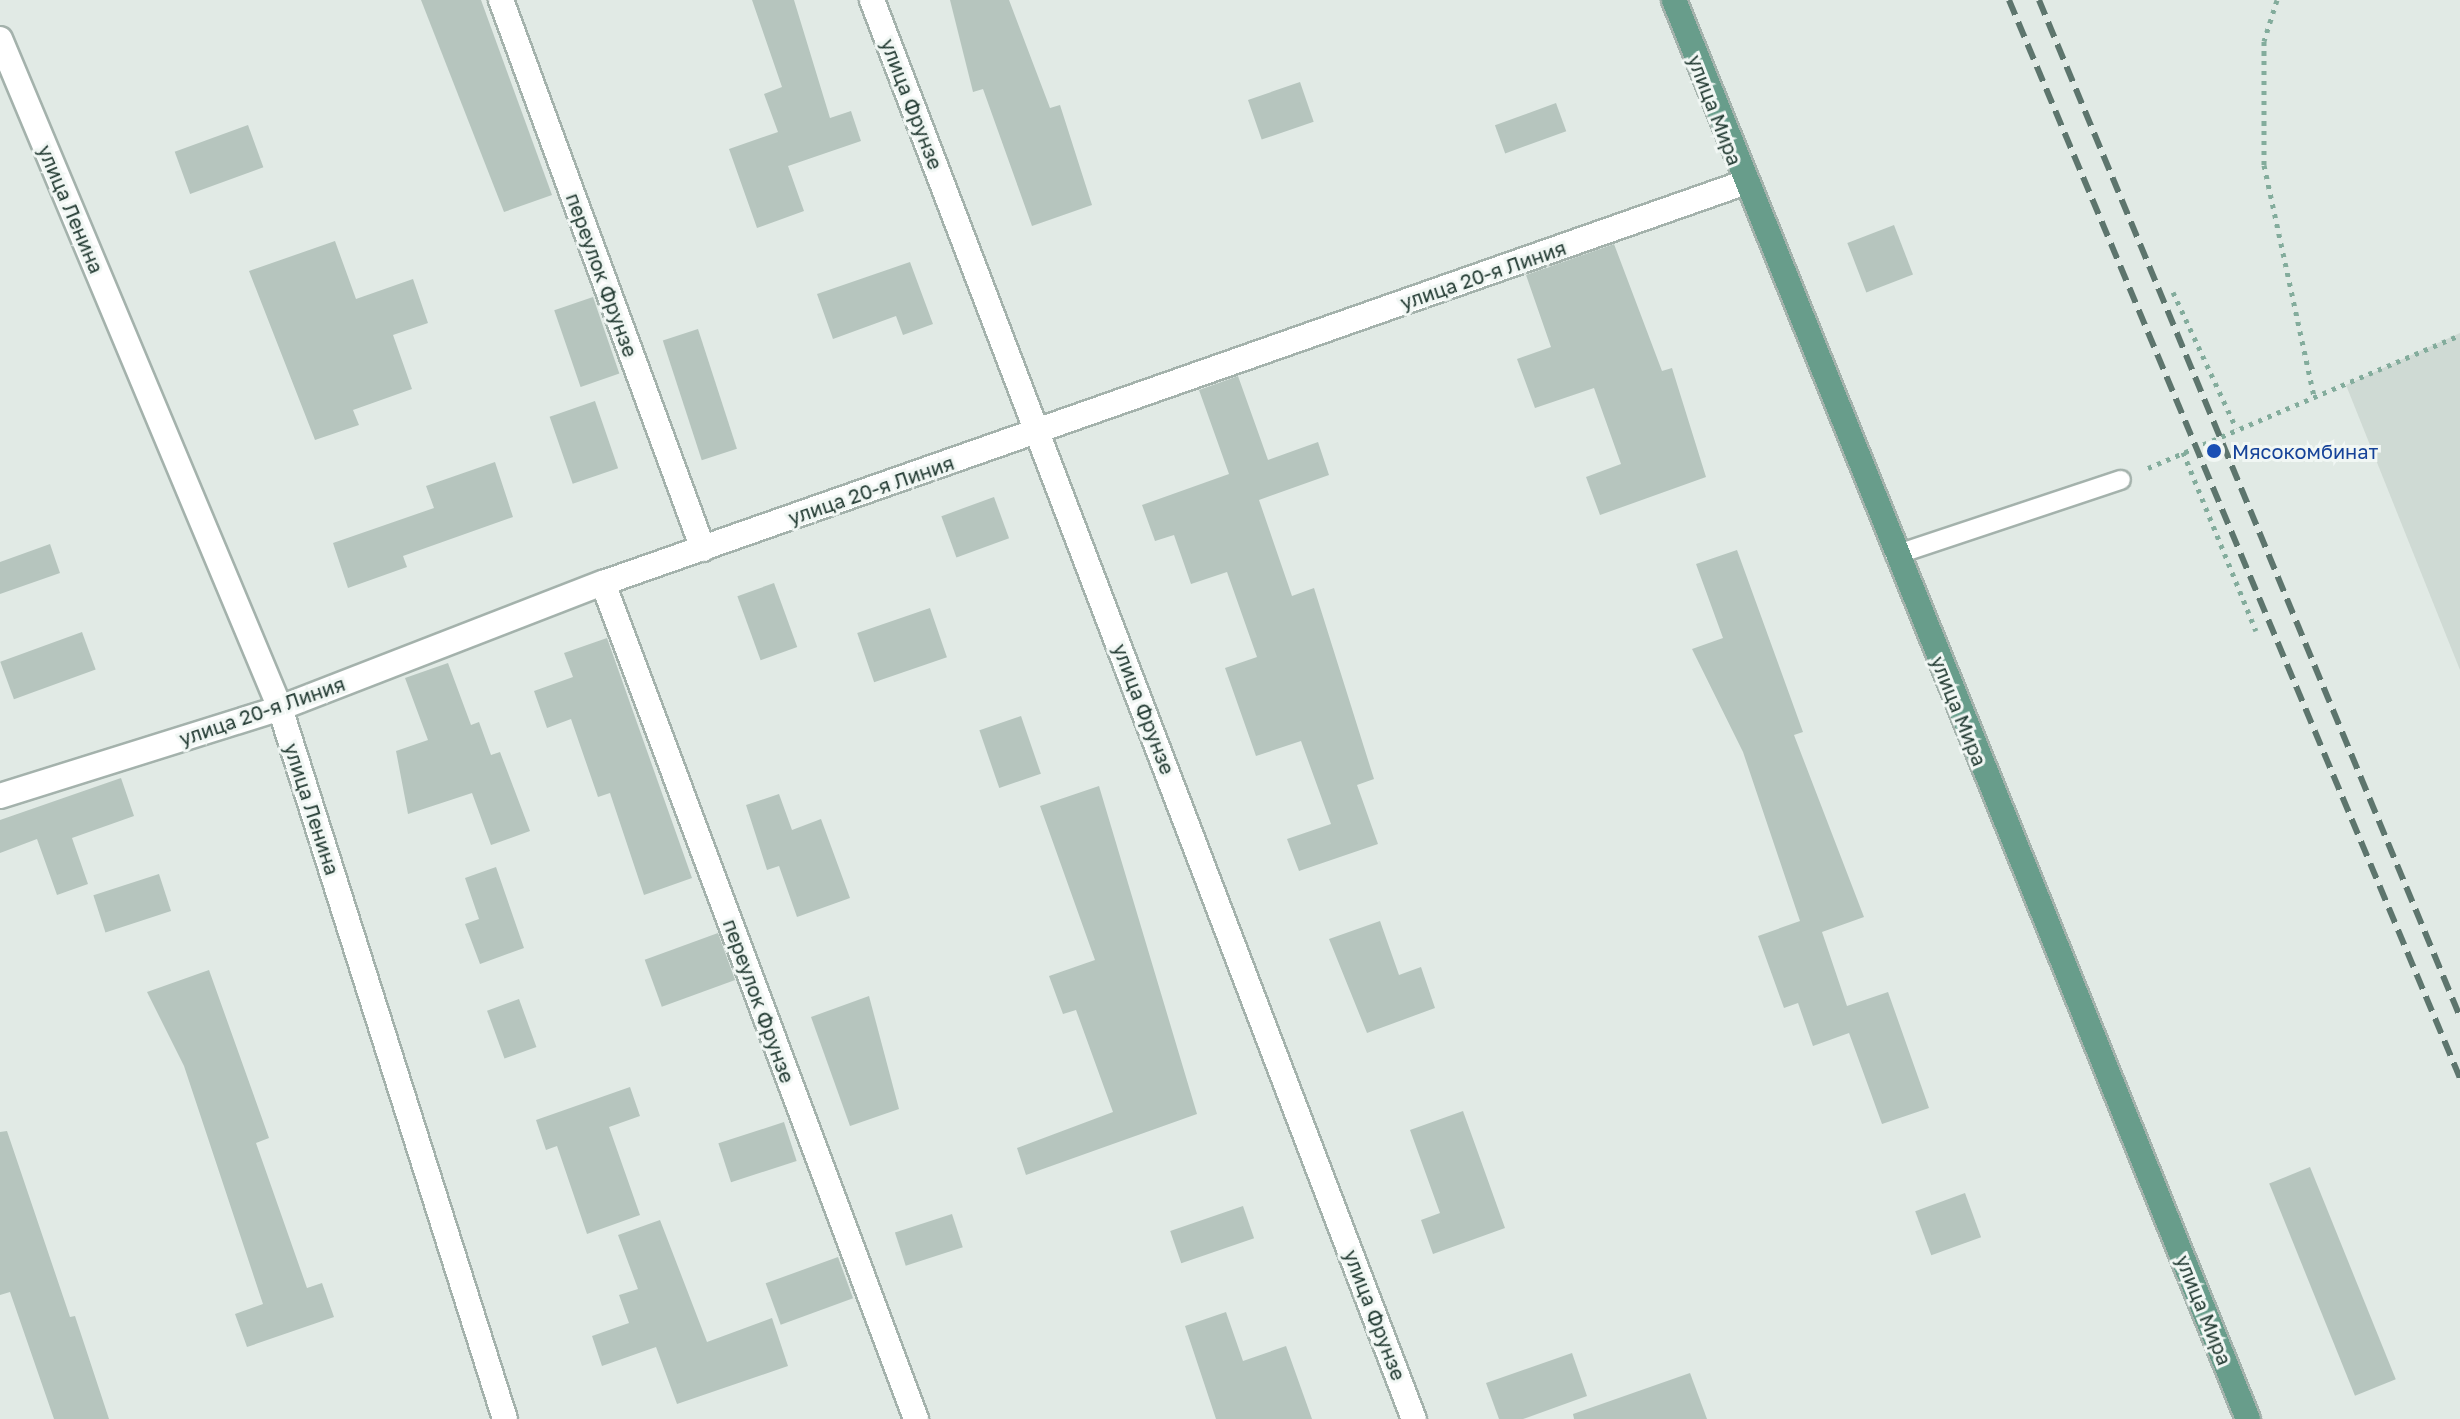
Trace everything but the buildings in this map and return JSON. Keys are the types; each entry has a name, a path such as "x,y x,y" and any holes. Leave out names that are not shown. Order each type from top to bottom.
{"main road":[{"name":"улица Мира","path":"1674,0 1743,183 2248,1419"}],"street":[{"name":"переулок Фрунзе","path":"501,0 703,549"},
{"name":"улица Фрунзе","path":"872,0 1414,1419"},
{"name":"улица Ленина","path":"3,54 280,708 505,1419"},
{"name":"улица 20-я Линия","path":"0,796 280,708 603,583 1743,183"},
{"name":"переулок Фрунзе","path":"603,583 916,1419"}],"lane":[{"path":"1895,555 2121,480"}],"path":[{"path":"2277,0 2264,41 2264,165 2314,397"},
{"path":"2173,292 2236,428"},
{"path":"2153,466 2460,335"},
{"path":"2183,452 2256,631"}],"shaded area":[{"path":"2460,333 2460,670 2346,385"}],"railway":[{"path":"2009,0 2460,1078"},
{"path":"2039,0 2460,1017"}],"place":[{"name":"Мясокомбинат","path":"2214,451"}]}
